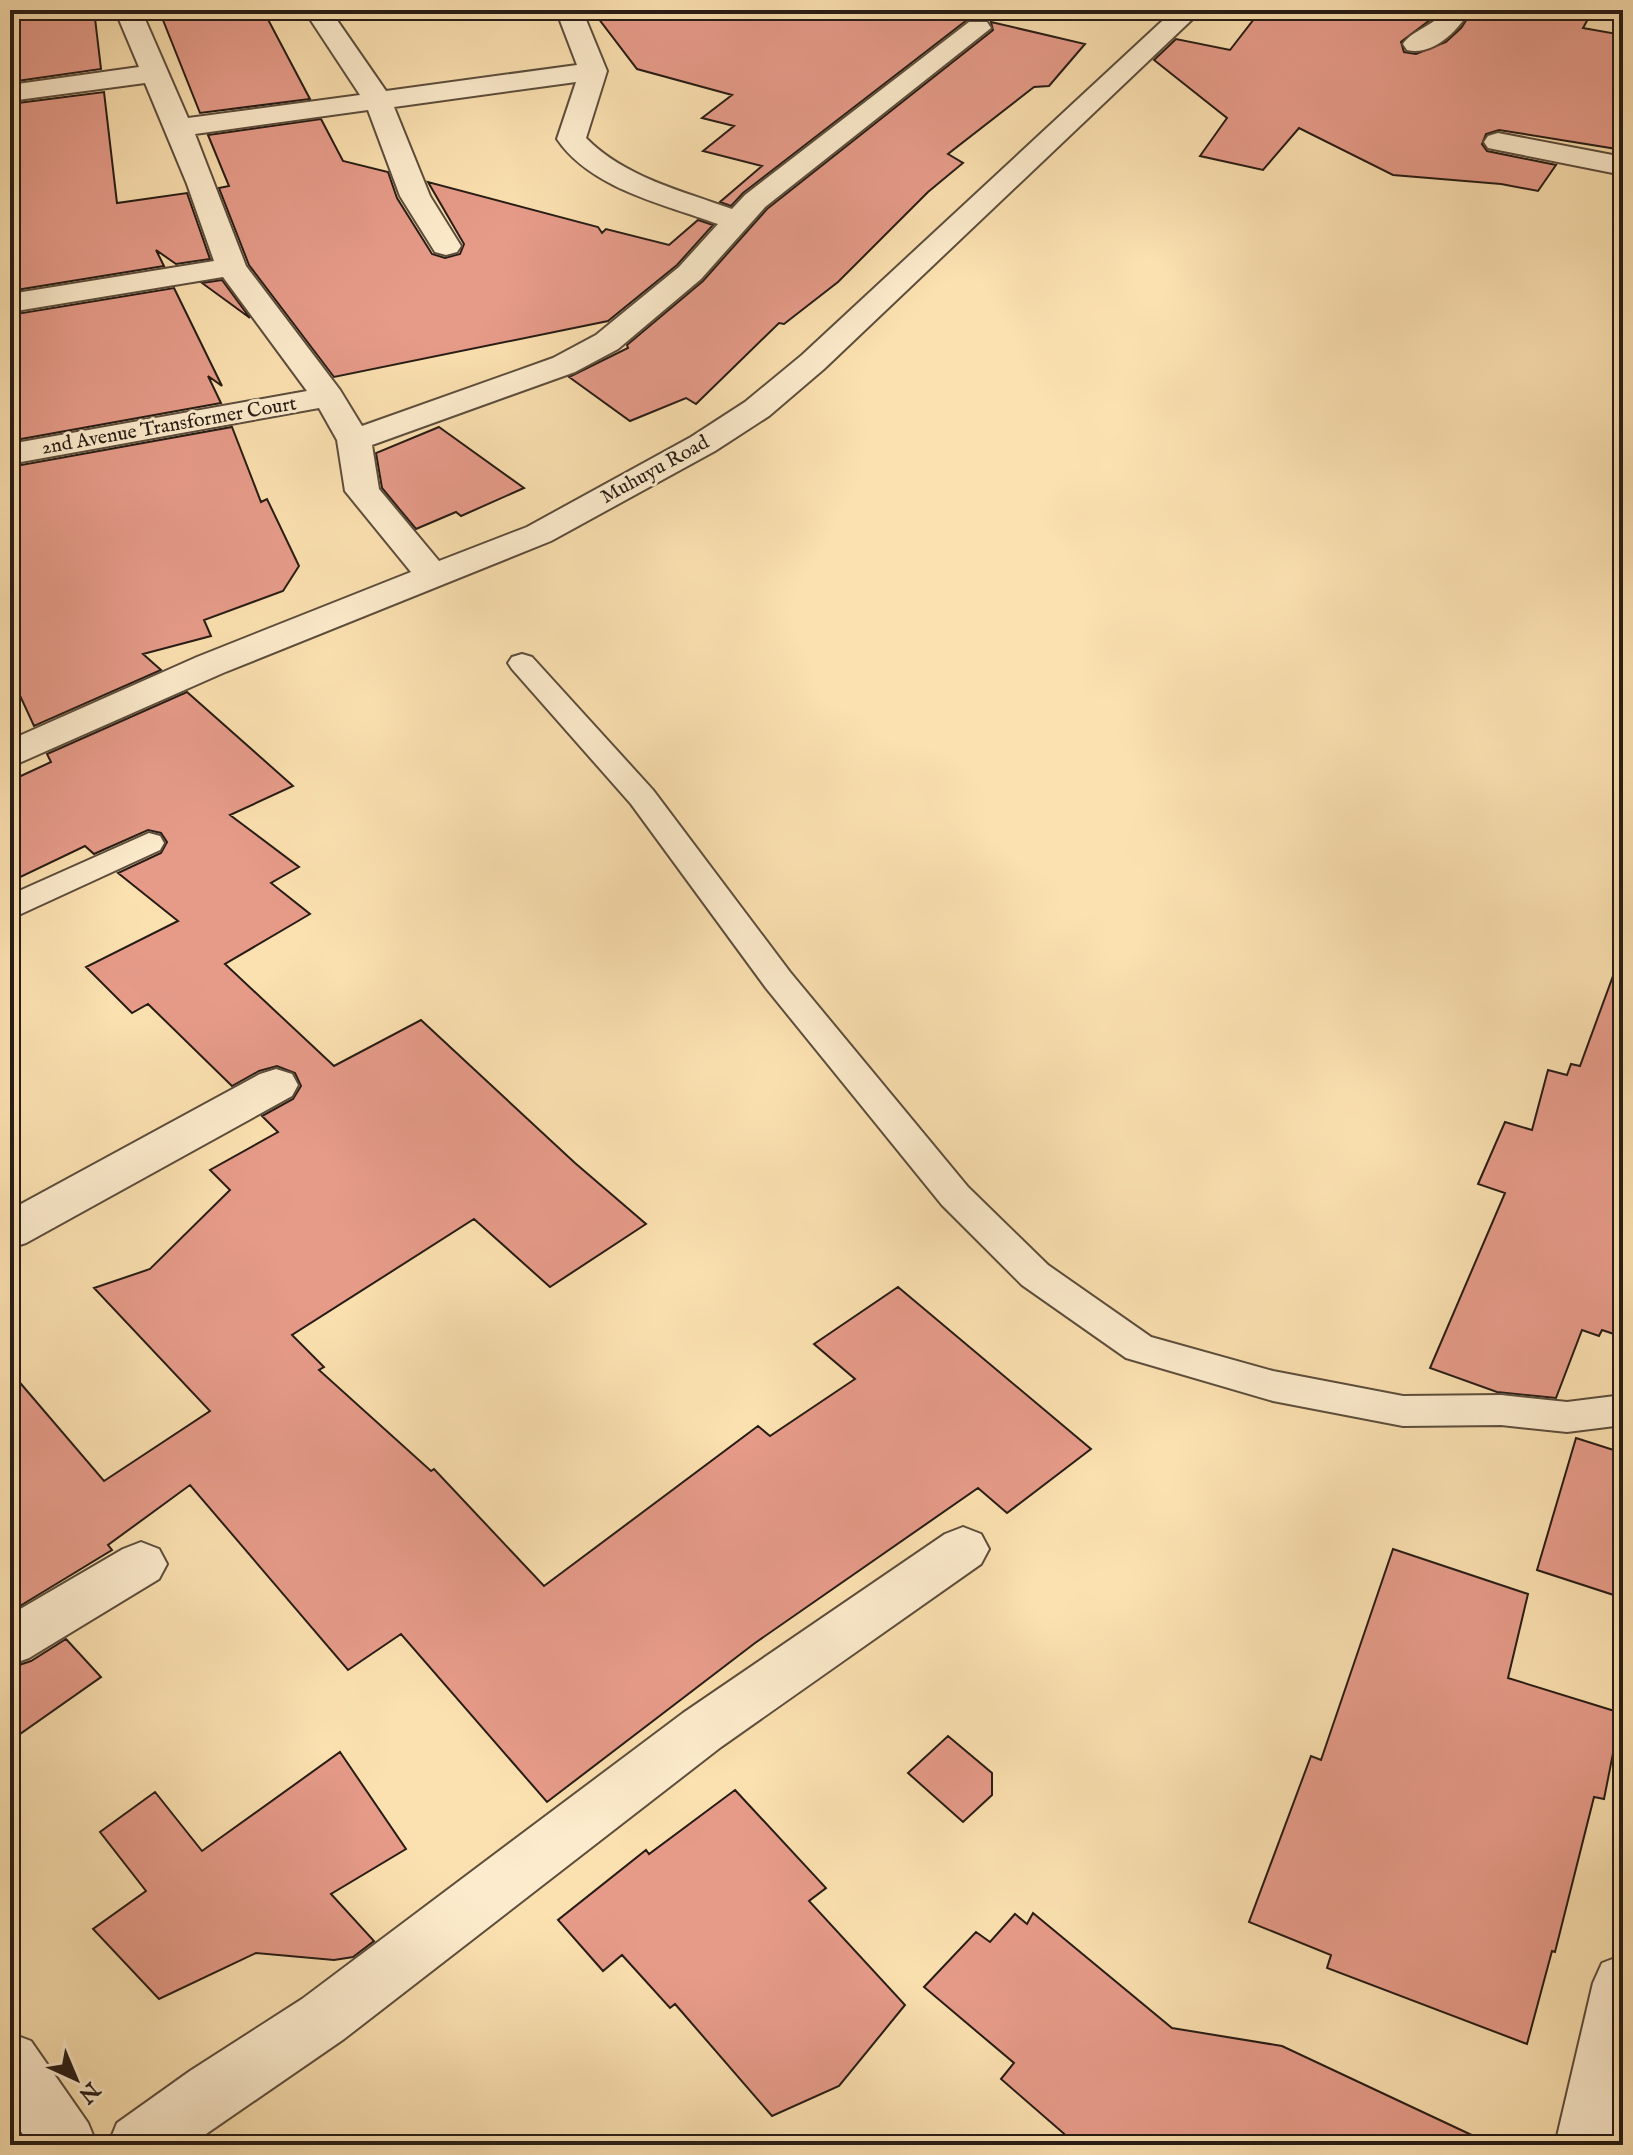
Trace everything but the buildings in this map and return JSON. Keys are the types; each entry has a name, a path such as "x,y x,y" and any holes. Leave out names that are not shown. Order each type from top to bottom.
{"street":[{"path":"128,10 179,128 231,267 328,397 354,440 362,491 434,578"},
{"path":"317,10 377,99 415,196 446,246"},
{"path":"569,10 593,71 571,139 584,156 620,176 737,221"},
{"name":"Muhuyu Road","path":"10,755 210,665 539,534 703,444 757,409 813,362 1189,10"},
{"path":"1416,44 1448,25 1457,10"},
{"path":"354,440 564,365 607,342 690,273 755,201 978,28"},
{"path":"179,128 593,71"},
{"path":"10,93 155,73"},
{"path":"1498,142 1623,166"},
{"path":"10,303 231,267"},
{"name":"2nd Avenue Transformer Court","path":"10,454 328,397"},
{"path":"10,1231 276,1085"},
{"path":"139,2145 212,2092 323,2019 702,1730 963,1549"},
{"path":"10,1642 141,1564"},
{"path":"1586,2145 1623,1983"},
{"path":"10,2062 66,2145"}],"lane":[{"path":"522,663 642,797 778,980 955,1196 1035,1275 1139,1348 1273,1386 1403,1411 1501,1410 1567,1417 1623,1410"},
{"path":"10,908 149,843"}]}
